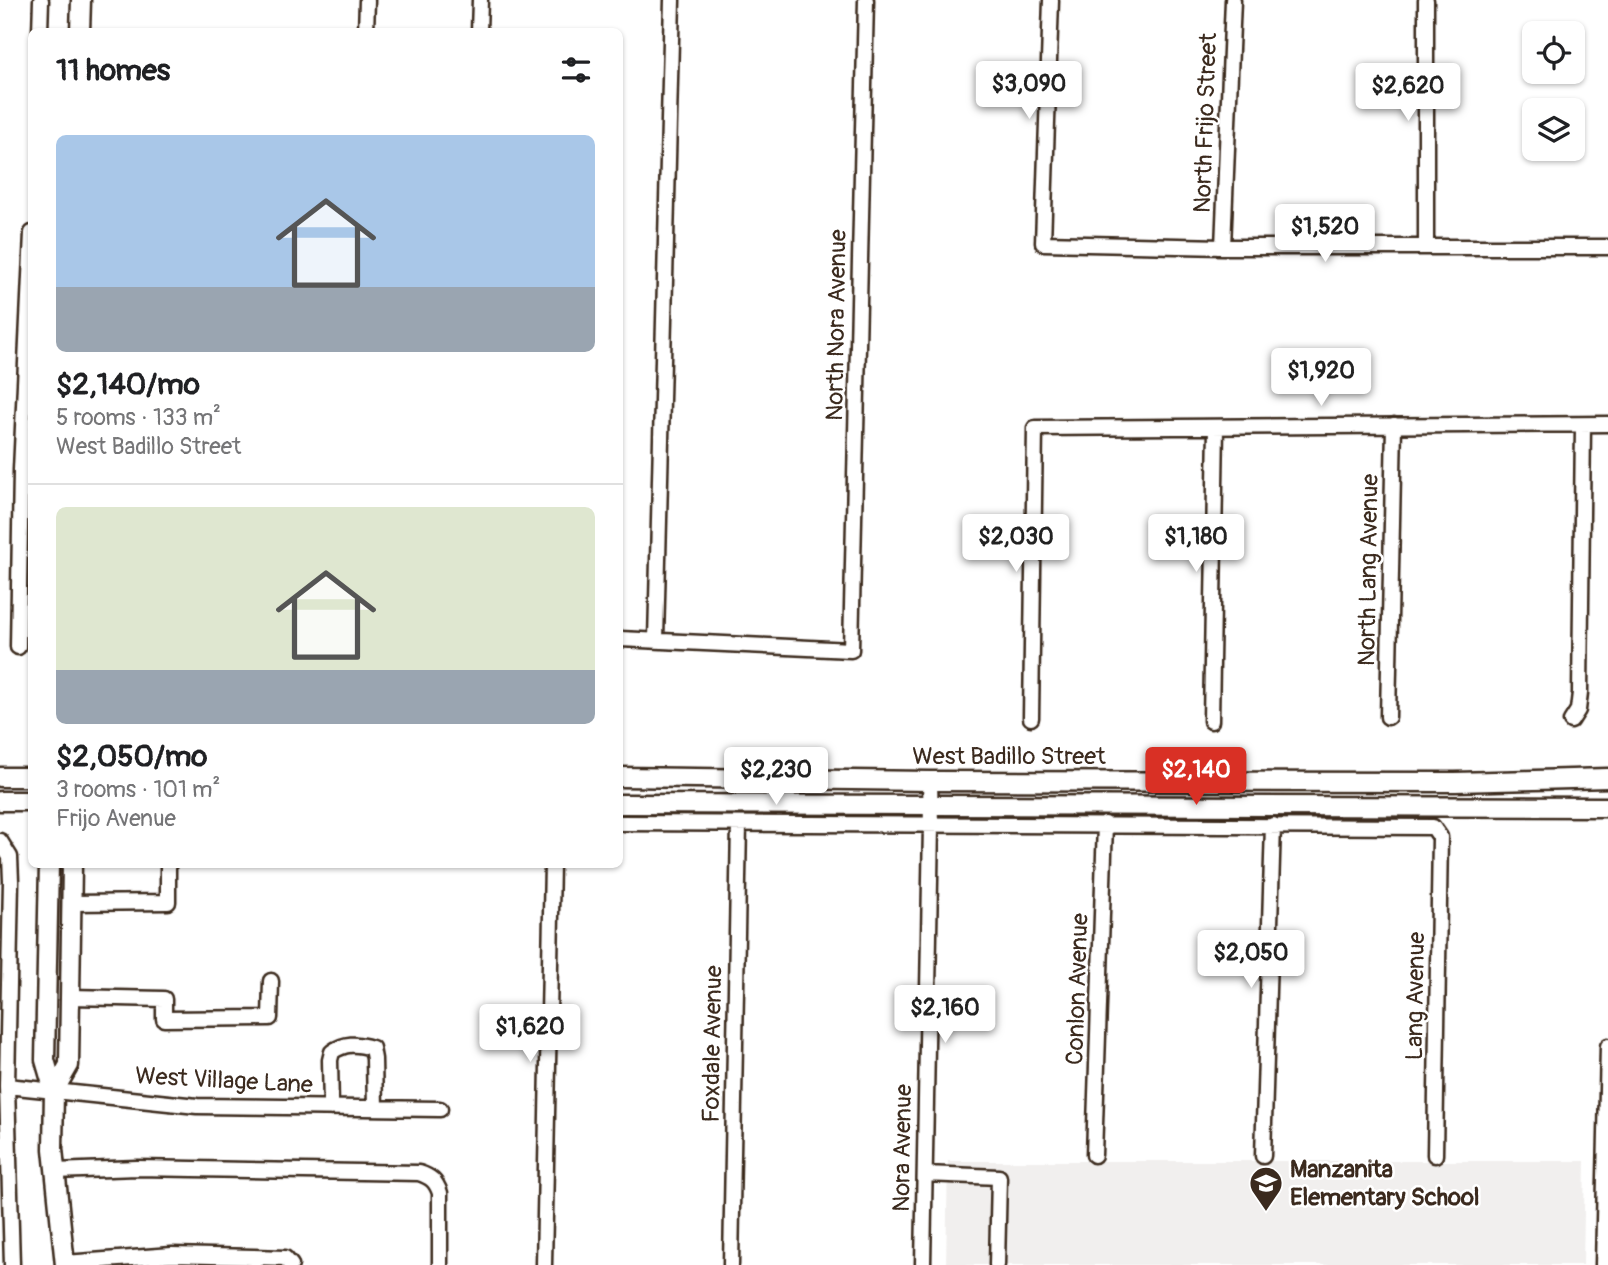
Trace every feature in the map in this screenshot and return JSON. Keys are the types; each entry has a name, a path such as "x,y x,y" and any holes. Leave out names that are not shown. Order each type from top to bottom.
{"main road":[{"path":"80,28 81,0"},
{"path":"0,777 28,777"},
{"name":"West Badillo Street","path":"623,777 930,781 1455,782 1608,778"},
{"path":"0,801 28,801"},
{"name":"West Badillo Street","path":"623,804 1608,807"},
{"path":"49,868 45,1060 54,1091 53,1149 65,1264"},
{"path":"54,1091 69,1065 72,868"}],"street":[{"path":"40,28 41,0"},
{"path":"366,28 367,0"},
{"path":"479,28 480,0"},
{"path":"623,639 656,640 672,0"},
{"name":"North Nora Avenue","path":"656,640 851,650 866,0"},
{"path":"1051,0 1043,243 1223,247 1608,247"},
{"name":"North Frijo Street","path":"1223,247 1233,0"},
{"path":"1426,0 1426,246"},
{"path":"18,647 28,329"},
{"path":"1031,718 1035,428 1608,424"},
{"name":"North Lang Avenue","path":"1388,717 1394,425"},
{"path":"1571,721 1578,710 1580,693 1583,425"},
{"path":"1211,721 1216,427"},
{"name":"Nora Avenue","path":"922,1265 930,781"},
{"path":"623,823 1273,825 1263,1156"},
{"name":"Foxdale Avenue","path":"731,1265 739,824"},
{"name":"Conlon Avenue","path":"1094,1155 1105,824"},
{"name":"Lang Avenue","path":"1273,825 1433,827 1440,837 1435,1155"},
{"path":"1,841 10,857 11,881 7,1086 12,1265"},
{"path":"72,904 168,902 169,868"},
{"path":"544,1265 552,868"},
{"path":"70,997 164,999 164,1019 270,1018 271,981"},
{"path":"331,1108 331,1052 341,1045 359,1044 372,1048 375,1108"},
{"path":"1603,1265 1608,1046"},
{"name":"West Village Lane","path":"7,1086 197,1106 440,1109"},
{"path":"55,1171 137,1168 419,1173 436,1183 440,1193 440,1265"},
{"path":"925,1174 999,1177 997,1265"},
{"path":"65,1264 172,1255 253,1261 285,1258 291,1265"}],"shaded area":[{"name":"Manzanita Elementary School","path":"948,1161 1585,1161 1583,1265 946,1265"}],"place":[{"name":"Manzanita Elementary School","path":"1266,1213"}]}
